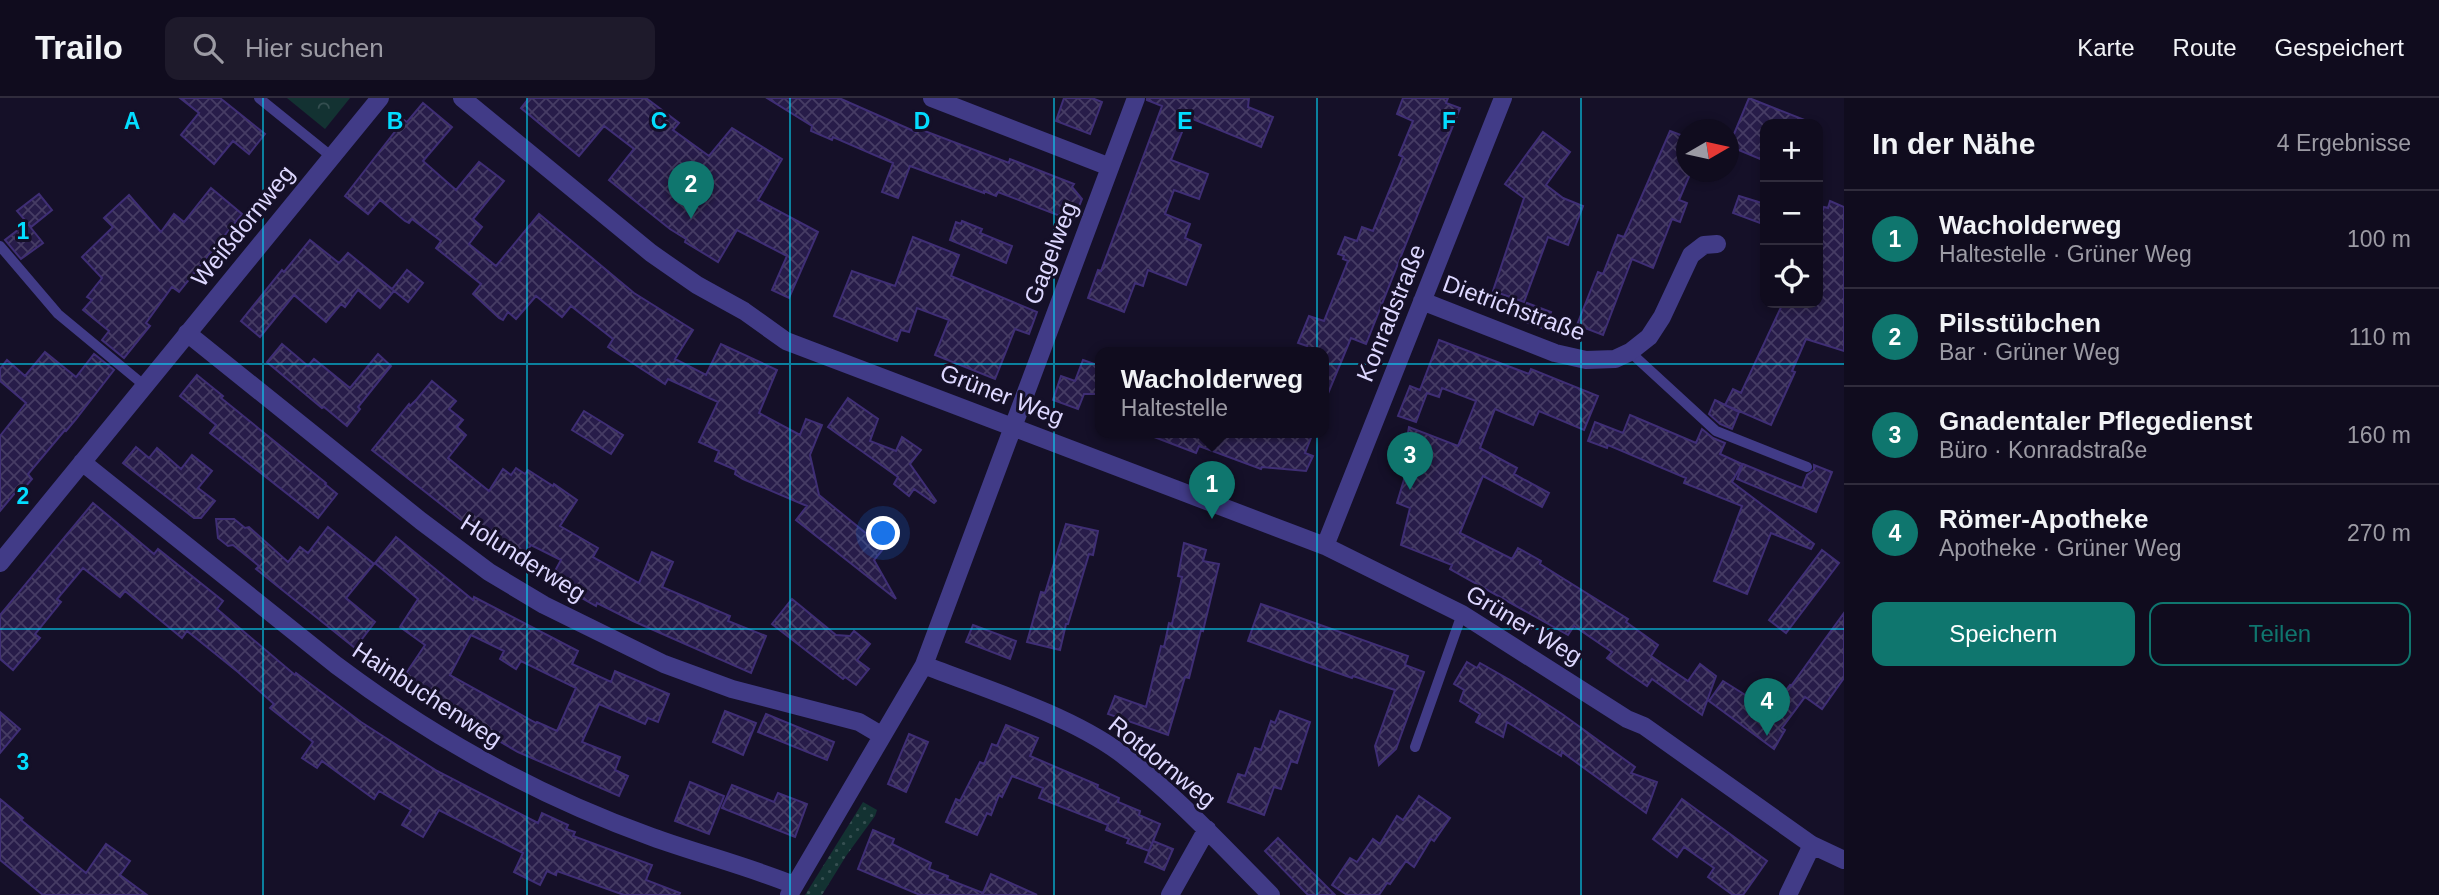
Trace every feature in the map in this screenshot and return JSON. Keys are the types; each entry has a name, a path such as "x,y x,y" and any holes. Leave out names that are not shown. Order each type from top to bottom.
{"street":[{"name":"Weißdornweg","path":"0,563 380,98"},
{"name":"Grüner Weg","path":"462,98 651,253 697,285 744,310 786,341 1325,546 1462,614 1627,719 1644,726 1812,845 1844,860"},
{"path":"932,98 1110,167"},
{"name":"Gagelweg","path":"791,890 924,665 1136,98"},
{"name":"Konradstraße","path":"1325,546 1503,98"},
{"path":"1630,352 1640,346 1656,327 1691,255 1704,245 1717,244"},
{"name":"Dietrichstraße","path":"1422,301 1570,357 1615,359 1630,352"},
{"name":"Holunderweg","path":"187,333 421,522 489,572 544,605 664,664 732,689 859,722 881,735"},
{"name":"Hainbuchenweg","path":"82,462 336,665 373,693 452,744 503,773 577,807 653,838 768,874 791,890"},
{"name":"Rotdornweg","path":"924,665 1069,723 1117,751 1164,789 1271,895"},
{"path":"1170,895 1207,830"},
{"path":"1788,895 1812,845"}],"lane":[{"path":"259,98 332,157"},
{"path":"0,246 58,314 145,386"},
{"path":"1630,352 1716,431 1807,467"},
{"path":"1415,747 1462,614"}],"green space":[{"path":"287,98 350,98 325,129"},
{"path":"863,802 877,810 875,816 822,895 805,895"}],"building":[{"path":"180,98 220,98 265,134 249,154 233,141 214,164 181,135 199,113"},
{"path":"529,98 646,98 679,123 673,130 709,156 732,128 782,159 758,200 818,232 789,298 772,290 787,256 737,230 718,262 685,242 686,239 609,180 634,149 604,126 579,156 521,108"},
{"path":"767,98 839,98 916,132 917,128 1074,184 1072,187 1082,199 1073,221 998,192 996,196 984,193 910,166 898,198 882,192 893,163 833,137 832,140 811,131 812,126"},
{"path":"1064,98 1092,98 1102,102 1090,134 1056,121"},
{"path":"1147,98 1249,98 1248,107 1273,117 1261,147 1188,117 1171,160 1208,174 1199,199 1174,190 1165,214 1190,224 1185,238 1201,245 1186,285 1148,270 1143,286 1135,283 1124,312 1088,298 1098,270 1101,271 1162,106"},
{"path":"1403,98 1448,98 1446,103 1460,108 1366,344 1351,338 1329,391 1329,347 1307,347 1298,343 1309,316 1324,321 1348,261 1338,254 1345,237 1357,241 1362,227 1373,231 1403,157 1399,155 1413,121 1397,114"},
{"path":"1749,98 1802,119 1760,119 1760,159 1739,150 1739,122"},
{"path":"423,103 452,127 423,161 456,190 479,162 504,181 473,219 482,227 469,244 496,266 539,214 634,293 693,330 675,359 706,375 721,344 777,370 759,413 800,435 806,419 822,425 810,455 819,495 884,548 874,560 896,599 796,520 807,506 743,479 735,474 736,470 715,461 719,451 699,442 718,402 668,379 665,384 611,349 608,347 613,339 571,306 562,317 536,296 516,319 508,312 503,320 499,318 473,294 481,284 436,248 441,241 412,219 409,223 405,221 380,200 368,214 345,196 404,120 407,122"},
{"path":"1670,131 1676,133 1676,182 1687,182 1679,200 1687,203 1680,222 1672,219 1653,268 1632,259 1603,335 1577,325 1598,272 1603,274 1618,235 1624,237"},
{"path":"1543,132 1570,152 1546,185 1563,198 1583,206 1568,245 1548,237 1524,302 1493,291 1524,198 1505,184"},
{"path":"211,188 242,214 179,292 172,287 146,323 150,326 124,358 102,340 109,331 83,310 92,300 87,297 102,278 82,257 113,227 104,218 129,195 161,232 174,214 184,222"},
{"path":"39,194 52,210 31,227 17,211"},
{"path":"1739,196 1760,202 1760,223 1733,213"},
{"path":"1830,201 1844,207 1844,351 1806,339 1792,371 1795,372 1771,425 1725,405 1733,389 1741,393 1781,308 1823,308 1823,209 1828,208"},
{"path":"962,221 982,229 980,233 1012,246 1006,263 950,240 956,222 961,224"},
{"path":"27,223 43,243 21,259 5,240"},
{"path":"913,237 959,255 951,276 1037,312 1029,334 1015,329 995,379 935,355 949,320 917,308 909,332 901,330 897,341 834,316 852,271 895,286"},
{"path":"310,240 339,263 348,253 392,289 407,270 423,283 408,302 393,290 380,308 358,290 345,307 341,304 326,322 294,295 260,337 241,321"},
{"path":"1527,303 1551,312 1544,329 1521,320"},
{"path":"1439,340 1529,374 1531,369 1598,396 1584,430 1539,411 1533,425 1495,409 1480,448 1517,468 1514,474 1549,493 1542,507 1483,476 1460,533 1512,559 1518,548 1541,561 1540,564 1628,619 1626,622 1658,645 1651,656 1688,681 1700,664 1716,676 1702,715 1652,679 1647,686 1615,664 1607,658 1612,652 1574,626 1568,635 1450,569 1452,565 1401,545 1410,508 1397,503 1406,473 1401,471 1409,427 1458,446 1476,401 1442,388 1439,397 1427,393 1416,422 1398,416 1410,386 1420,390"},
{"path":"282,344 308,366 314,359 350,388 378,354 391,366 358,407 360,409 347,426 267,362"},
{"path":"45,352 76,377 94,354 114,370 28,474 32,479 26,486 19,488 0,511 0,436 26,403 0,381 0,369 7,360 25,376"},
{"path":"1083,360 1095,364 1095,394 1084,394 1078,409 1053,400 1061,376 1075,381"},
{"path":"197,375 337,494 318,518 210,433 216,425 180,396"},
{"path":"432,381 456,401 449,409 463,420 457,427 466,435 448,458 489,491 503,469 511,475 516,468 525,474 528,470 553,486 554,484 577,500 560,526 598,548 593,557 639,583 652,552 673,562 662,587 730,616 728,621 766,636 751,673 597,603 596,606 550,580 561,560 531,545 520,561 484,538 372,450 409,404 410,406"},
{"path":"848,398 878,419 870,441 896,451 902,437 921,450 910,464 936,501 934,503 914,489 909,496 894,484 898,477 828,427"},
{"path":"1715,400 1739,412 1732,429 1720,424 1709,414"},
{"path":"584,411 623,435 611,454 572,430"},
{"path":"1630,415 1696,443 1702,429 1725,443 1720,454 1742,464 1732,482 1814,544 1811,549 1771,533 1747,594 1714,581 1742,506 1684,483 1686,478 1608,445 1607,448 1588,441 1595,422 1623,433"},
{"path":"1157,438 1311,438 1305,453 1313,456 1306,471 1261,469 1199,446 1196,453"},
{"path":"136,447 149,458 157,448 181,469 192,455 212,471 198,488 215,501 201,518 194,518 123,463"},
{"path":"1743,464 1802,488 1807,475 1814,470 1814,465 1832,472 1816,512 1737,479"},
{"path":"93,503 154,554 158,549 223,601 217,609 295,675 296,673 361,722 437,771 538,823 542,813 568,825 566,829 575,832 573,836 652,865 646,880 680,893 679,895 624,895 557,871 556,875 547,871 540,885 514,872 523,853 439,810 423,837 402,825 411,810 379,791 374,799 322,761 317,768 302,758 313,742 270,708 274,704 238,672 187,631 182,638 125,591 120,597 83,568 57,599 61,602 35,634 40,638 13,670 0,659 0,615"},
{"path":"216,519 234,519 245,528 249,527 288,562 300,547 308,553 328,527 374,564 346,598 375,622 355,648 256,569 259,566 233,545 228,546 218,538"},
{"path":"1066,524 1098,531 1093,555 1089,554 1060,650 1027,642 1041,592 1045,593"},
{"path":"396,537 473,600 474,597 578,651 572,664 611,682 615,671 669,694 658,722 648,718 645,724 599,704 582,742 620,757 615,770 628,776 619,796 518,752 443,709 401,681 425,645 400,627 418,599 375,563","holes":["471,635 504,651 500,659 516,669 521,661 576,688 557,731 536,723 450,675"]},
{"path":"1184,543 1206,550 1203,561 1219,564 1189,678 1185,677 1168,735 1108,714 1115,696 1146,707 1161,646 1164,647 1169,623 1172,624 1182,577 1178,576"},
{"path":"1822,550 1839,563 1786,633 1769,620"},
{"path":"792,599 836,635 850,636 854,631 870,644 857,660 869,669 856,685 845,677 843,679 772,624"},
{"path":"1261,604 1408,656 1405,665 1424,672 1396,749 1379,765 1375,746 1395,690 1353,676 1352,678 1248,641"},
{"path":"1844,613 1844,678 1822,709 1805,697 1782,728 1785,730 1774,749 1709,701 1723,681 1747,696 1750,692 1772,708"},
{"path":"973,625 1016,641 1010,659 966,642"},
{"path":"1467,662 1477,668 1480,663 1510,680 1635,767 1631,773 1657,782 1646,813 1562,752 1561,756 1507,722 1503,737 1476,722 1480,714 1460,701 1464,690 1454,684"},
{"path":"725,711 756,723 743,755 713,742"},
{"path":"1280,711 1310,722 1297,763 1291,761 1281,789 1274,787 1264,815 1228,802 1238,774 1245,776 1255,748 1261,750 1271,721 1275,723"},
{"path":"0,712 20,729 0,753"},
{"path":"766,714 834,742 827,760 758,732"},
{"path":"1006,725 1038,738 1030,756 1098,785 1097,788 1119,798 1118,802 1140,811 1139,815 1160,824 1149,851 1127,843 1129,839 1106,830 1108,825 1039,798 1043,788 1012,776 1002,797 999,795 991,815 987,813 977,835 946,822 956,799 960,801 980,762 984,764 992,744 997,746"},
{"path":"909,734 928,742 906,792 888,784"},
{"path":"690,782 724,796 709,834 675,821"},
{"path":"732,785 774,802 778,793 807,804 795,837 722,808"},
{"path":"1419,796 1450,818 1434,841 1431,839 1414,867 1406,861 1379,895 1347,895 1332,885 1350,858 1357,862 1373,839 1380,844 1397,816 1403,820"},
{"path":"0,799 23,818 21,820 86,873 106,844 130,861 120,875 147,895 43,895 0,860"},
{"path":"1682,799 1767,861 1743,895 1733,895 1708,877 1714,868 1684,847 1677,857 1653,839"},
{"path":"873,830 894,839 892,844 931,863 929,869 948,876 947,879 983,893 991,874 1037,895 920,895 858,869"},
{"path":"1278,838 1335,895 1308,895 1265,851"},
{"path":"1153,841 1173,849 1164,870 1145,862"}],"place":[{"name":"Pilsstübchen","path":"691,219"},
{"name":"Gnadentaler Pflegedienst","path":"1410,490"},
{"name":"Wacholderweg","path":"1212,519"},
{"name":"Römer-Apotheke","path":"1767,736"}]}
